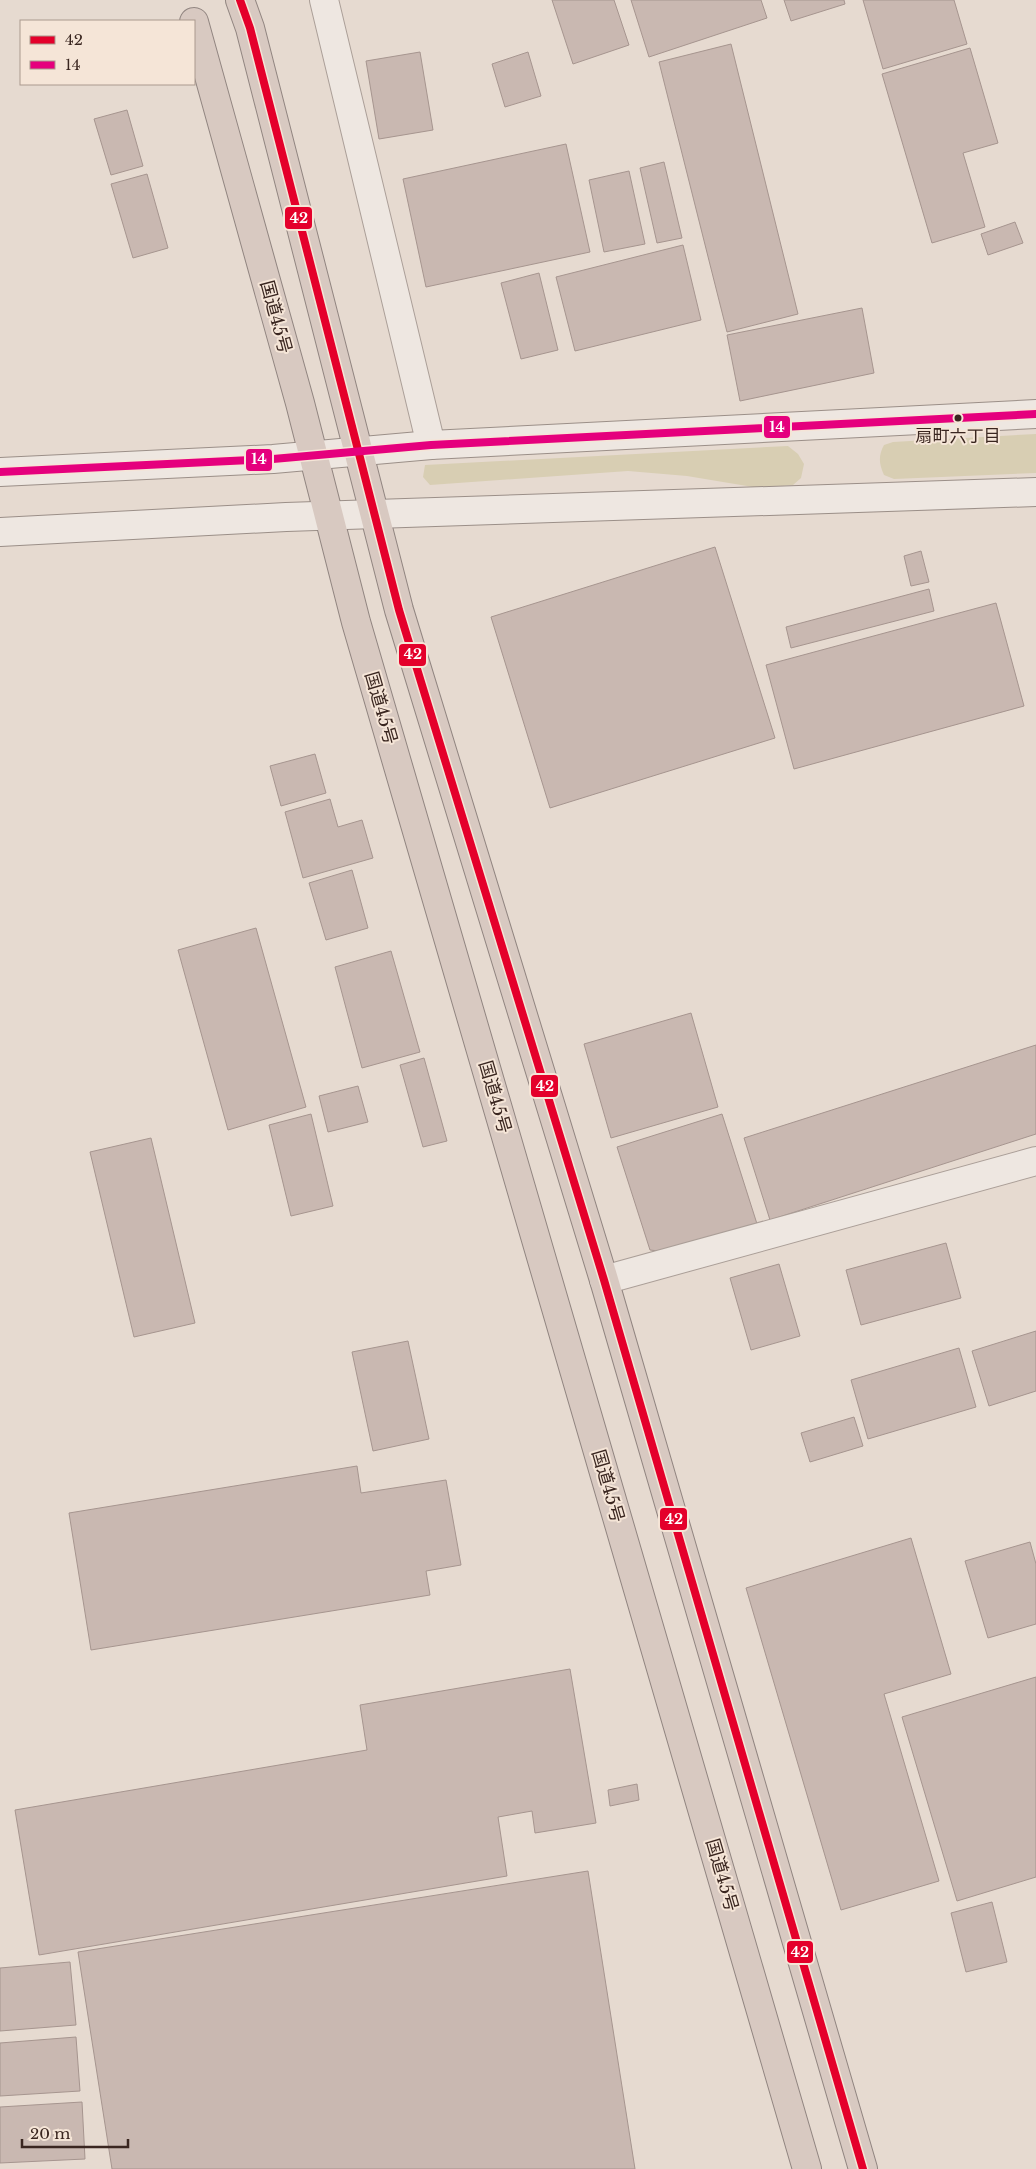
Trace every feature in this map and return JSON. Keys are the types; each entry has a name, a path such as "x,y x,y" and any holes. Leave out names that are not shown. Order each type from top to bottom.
{"highway":[{"name":"国道45号","path":"186,0 193,20"},
{"path":"240,0 250,28 399,610 604,1280 863,2169"},
{"name":"国道45号","path":"195,26 313,456 359,632 807,2169"}],"street":[{"path":"324,0 431,445"},
{"path":"0,472 313,456 431,445 1036,414"},
{"path":"0,532 329,516 1036,492"},
{"path":"604,1280 1036,1162"}],"shaded area":[{"path":"1036,434 1036,473 894,479 884,475 880,464 880,456 884,445 893,442"},
{"path":"788,446 798,454 804,464 801,478 793,485 759,488 687,476 628,471 430,485 423,477 425,465"}],"building":[{"path":"552,0 614,0 629,45 573,64"},
{"path":"631,0 761,0 767,18 649,57"},
{"path":"784,0 844,0 845,4 791,21"},
{"path":"863,0 954,0 967,44 883,69"},
{"path":"731,44 798,314 727,332 659,62"},
{"path":"970,48 998,143 963,153 985,227 932,243 882,74"},
{"path":"420,52 433,130 379,139 366,61"},
{"path":"528,52 541,96 505,107 492,64"},
{"path":"127,110 143,166 111,175 94,119"},
{"path":"566,144 590,252 426,287 403,179"},
{"path":"664,162 682,238 657,243 640,168"},
{"path":"629,171 645,244 604,252 589,180"},
{"path":"147,174 168,248 133,258 111,184"},
{"path":"1015,222 1023,243 988,255 981,234"},
{"path":"683,245 701,320 575,351 556,277"},
{"path":"539,273 558,350 521,359 501,283"},
{"path":"862,308 874,373 740,401 727,335"},
{"path":"715,547 775,738 550,808 491,617"},
{"path":"921,551 929,582 911,586 904,556"},
{"path":"929,589 934,611 791,648 786,627"},
{"path":"996,603 1024,706 794,769 766,665"},
{"path":"315,754 326,793 281,806 270,766"},
{"path":"330,799 338,827 362,820 373,858 303,878 285,812"},
{"path":"352,870 368,928 326,940 309,883"},
{"path":"256,928 306,1107 228,1130 178,950"},
{"path":"391,951 420,1052 362,1068 335,967"},
{"path":"691,1013 718,1107 611,1138 584,1044"},
{"path":"1036,1045 1036,1134 770,1220 744,1138"},
{"path":"424,1058 447,1141 423,1147 400,1065"},
{"path":"358,1086 368,1122 328,1132 319,1096"},
{"path":"311,1114 333,1206 291,1216 269,1125"},
{"path":"722,1114 758,1227 675,1253 650,1250 617,1147"},
{"path":"151,1138 195,1323 134,1337 90,1152"},
{"path":"946,1243 961,1298 861,1325 846,1270"},
{"path":"779,1264 800,1336 751,1350 730,1278"},
{"path":"1036,1331 1036,1391 989,1406 972,1351"},
{"path":"408,1341 429,1439 373,1451 352,1352"},
{"path":"959,1348 976,1407 868,1439 851,1380"},
{"path":"854,1417 863,1446 810,1462 801,1433"},
{"path":"357,1466 361,1493 446,1480 461,1565 426,1571 430,1595 91,1650 69,1513"},
{"path":"911,1538 951,1674 884,1694 939,1881 841,1910 746,1588"},
{"path":"1030,1542 1036,1564 1036,1624 988,1638 965,1561"},
{"path":"570,1669 596,1823 535,1833 532,1811 498,1817 507,1876 39,1955 15,1810 367,1750 360,1705"},
{"path":"1036,1677 1036,1877 957,1901 902,1717"},
{"path":"637,1784 639,1800 610,1806 608,1790"},
{"path":"588,1871 635,2169 112,2169 78,1952"},
{"path":"992,1902 1007,1962 966,1972 951,1913"},
{"path":"70,1962 76,2025 0,2031 0,1968"},
{"path":"76,2037 80,2091 0,2096 0,2043"},
{"path":"82,2102 85,2159 0,2163 0,2107"}],"transit line":[{"name":"42","path":"240,0 250,28 399,610 604,1280 863,2169"},
{"name":"14","path":"0,472 273,459 431,445 1036,414"}],"place":[{"name":"扇町六丁目","path":"958,418"}]}
